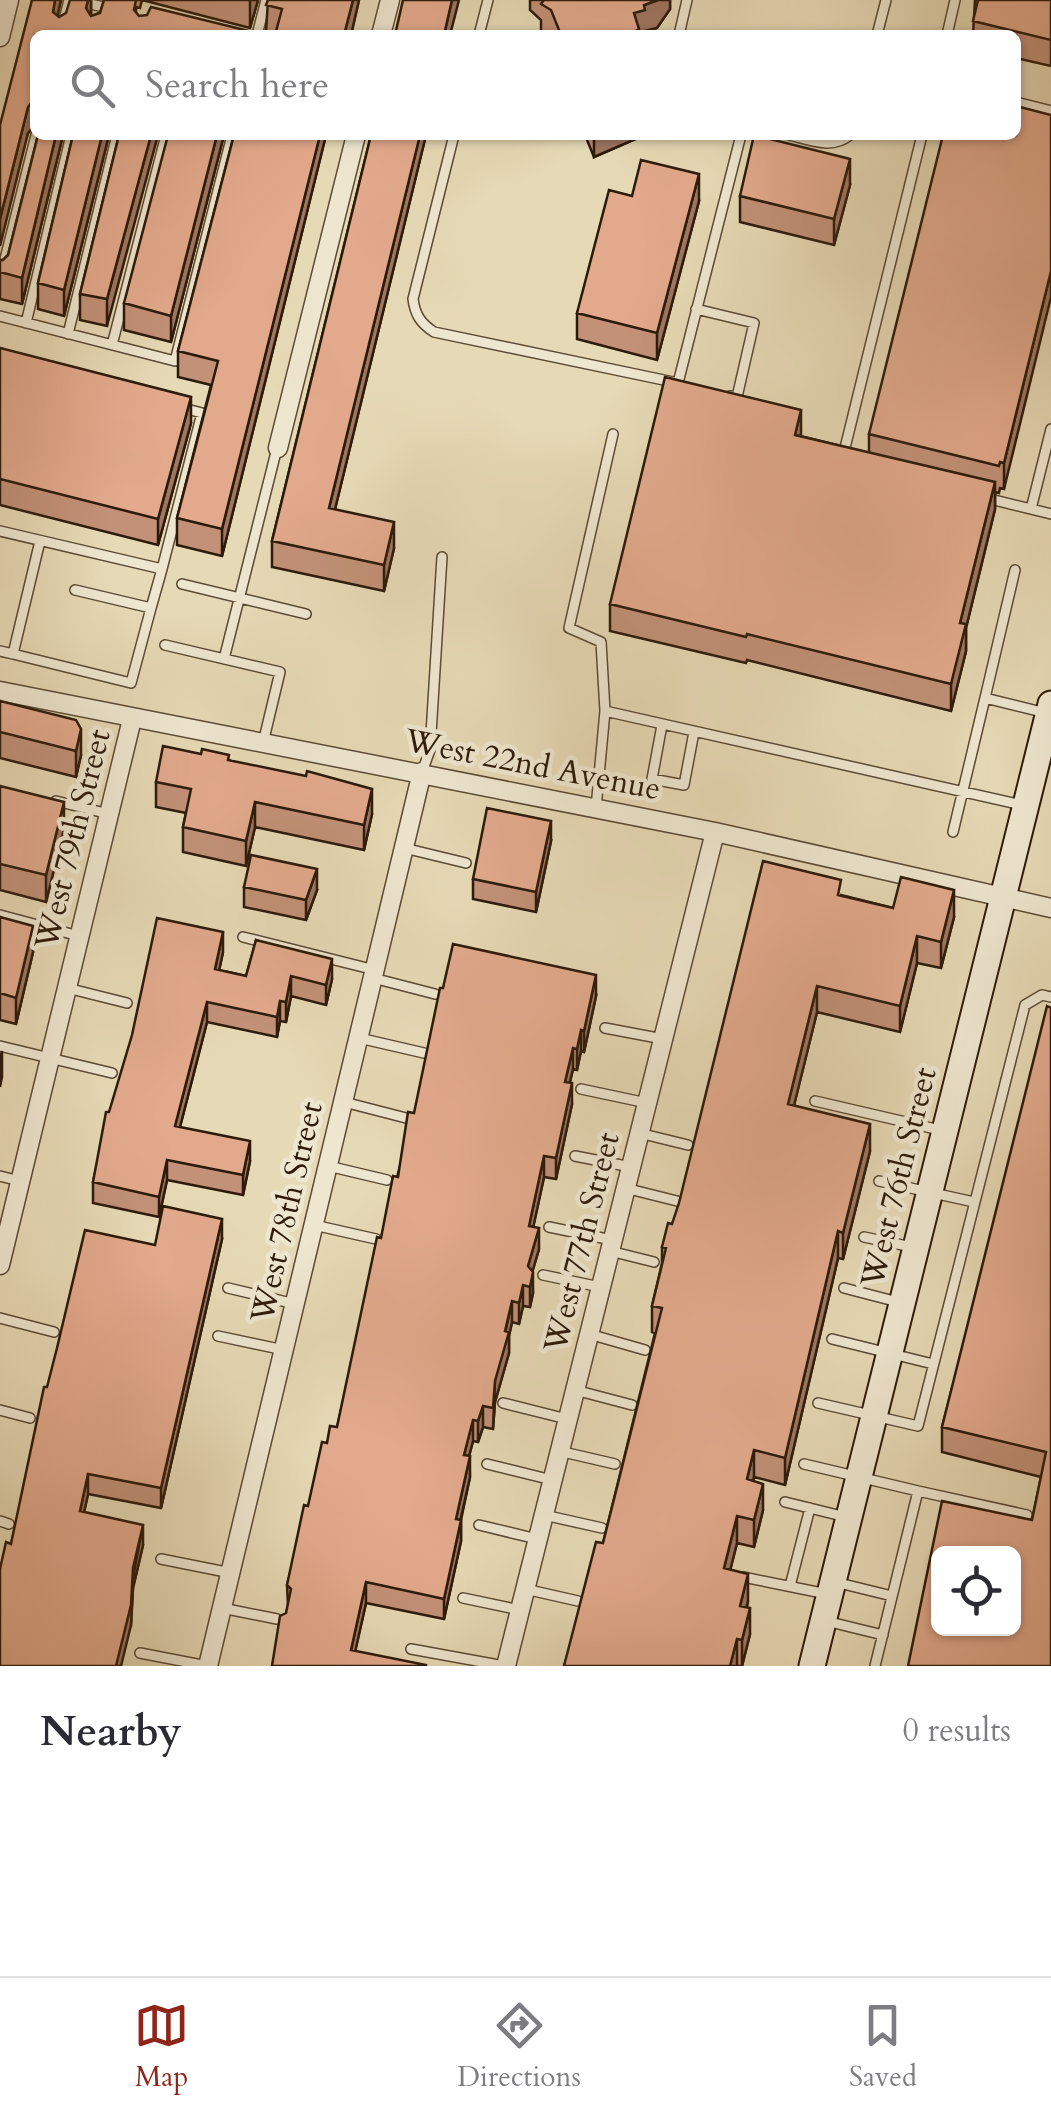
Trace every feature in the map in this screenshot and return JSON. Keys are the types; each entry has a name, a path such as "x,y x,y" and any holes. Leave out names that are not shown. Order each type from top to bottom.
{"street":[{"path":"0,38 9,0"},
{"path":"382,30 390,0"},
{"path":"278,448 355,140"},
{"name":"West 22nd Avenue","path":"0,691 714,832 1051,908"},
{"name":"West 76th Street","path":"814,1665 1001,897 1049,717"},
{"name":"West 79th Street","path":"0,1265 132,719"},
{"name":"West 78th Street","path":"208,1666 422,772"},
{"name":"West 77th Street","path":"505,1666 714,832"}],"lane":[{"path":"61,30 70,0 131,14"},
{"path":"258,30 266,0"},
{"path":"480,30 488,0"},
{"path":"680,30 688,0"},
{"path":"878,30 886,0"},
{"path":"947,30 955,0"},
{"path":"98,21 101,7"},
{"path":"1021,103 1051,111"},
{"path":"0,279 35,140"},
{"path":"26,323 70,140"},
{"path":"68,334 116,140"},
{"path":"112,345 165,140"},
{"path":"0,316 176,362 231,140"},
{"path":"453,140 414,289 414,309 425,326 434,332 698,388"},
{"path":"678,383 741,140"},
{"path":"812,140 829,144 844,140"},
{"path":"860,467 841,462 921,140"},
{"path":"696,309 754,323 737,397 717,392"},
{"path":"0,651 131,683 202,413 166,404"},
{"path":"1031,509 1051,429"},
{"path":"596,808 606,711 601,642 569,628 613,434"},
{"path":"224,659 278,448"},
{"path":"974,495 1051,514"},
{"path":"0,531 162,569"},
{"path":"13,654 40,540"},
{"path":"422,772 430,750 442,557"},
{"path":"953,832 1015,570"},
{"path":"182,584 306,614"},
{"path":"75,590 151,608"},
{"path":"164,646 280,672 264,743"},
{"path":"985,698 1049,717"},
{"path":"606,711 1024,806"},
{"path":"662,725 652,779 684,785 694,732"},
{"path":"36,796 109,814"},
{"path":"404,848 466,863"},
{"path":"0,916 80,936"},
{"path":"243,937 435,994"},
{"path":"67,988 127,1003"},
{"path":"818,1403 918,1426 1025,1004 1042,995 1051,997"},
{"path":"605,1028 662,1039"},
{"path":"359,1038 424,1053"},
{"path":"0,1046 112,1074"},
{"path":"581,1089 646,1103"},
{"path":"815,1101 943,1131"},
{"path":"344,1102 406,1118"},
{"path":"639,1133 688,1144"},
{"path":"576,1156 630,1167"},
{"path":"328,1166 387,1180"},
{"path":"0,1176 20,1181"},
{"path":"879,1181 974,1202"},
{"path":"626,1188 677,1201"},
{"path":"314,1225 376,1239"},
{"path":"550,1227 654,1262"},
{"path":"864,1237 915,1248"},
{"path":"543,1274 600,1287"},
{"path":"228,1288 295,1304"},
{"path":"844,1288 901,1302"},
{"path":"0,1318 54,1332"},
{"path":"589,1334 646,1350"},
{"path":"218,1336 284,1350"},
{"path":"832,1340 934,1364"},
{"path":"575,1390 632,1405"},
{"path":"503,1403 568,1419"},
{"path":"0,1410 30,1418"},
{"path":"560,1451 615,1464"},
{"path":"488,1464 552,1480"},
{"path":"804,1464 1026,1515"},
{"path":"875,1666 918,1491"},
{"path":"785,1502 848,1518"},
{"path":"790,1586 810,1508"},
{"path":"544,1515 602,1528"},
{"path":"479,1525 537,1539"},
{"path":"161,1558 231,1573"},
{"path":"743,1576 790,1586 892,1596"},
{"path":"525,1589 578,1601"},
{"path":"463,1598 520,1610"},
{"path":"222,1608 277,1619"},
{"path":"823,1620 883,1635"},
{"path":"411,1648 505,1666"},
{"path":"140,1652 208,1666"}],"building":[{"path":"32,0 55,0 53,12 59,17 66,13 70,0 88,0 86,8 91,16 100,13 104,0 136,0 134,10 139,16 147,15 151,7 245,30 30,30 30,105 0,219 0,125"},
{"path":"268,0 353,0 345,30 276,30 282,9 266,5"},
{"path":"403,0 452,0 445,30 396,30"},
{"path":"544,0 658,0 634,13 637,30 559,30 551,10 541,4"},
{"path":"978,0 1051,0 1051,40 973,21"},
{"path":"1021,107 1051,115 1051,271 1004,463 999,466 869,434 942,140 1021,140"},
{"path":"37,140 55,140 22,278 0,272 0,260 8,255"},
{"path":"72,140 101,140 64,290 38,283"},
{"path":"118,140 150,140 107,299 80,294"},
{"path":"167,140 216,140 171,316 124,303"},
{"path":"233,140 319,140 222,529 177,518 218,361 178,351"},
{"path":"370,140 419,140 329,508 394,522 384,565 272,541"},
{"path":"753,140 774,140 850,159 834,219 740,196"},
{"path":"641,160 699,174 657,333 577,313 609,190 632,196"},
{"path":"0,348 191,397 158,519 0,479"},
{"path":"665,377 801,410 795,435 995,482 960,623 966,624 951,684 610,604"},
{"path":"0,701 76,720 81,729 76,751 0,732"},
{"path":"163,746 201,754 202,749 229,755 228,760 306,776 307,771 372,789 364,825 255,802 246,841 183,827 191,789 156,782"},
{"path":"0,786 64,802 46,875 0,864"},
{"path":"487,808 551,821 536,892 473,879"},
{"path":"251,855 317,869 306,900 244,887"},
{"path":"763,861 841,880 838,895 893,908 901,877 954,890 941,942 917,936 900,1006 817,986 788,1104 870,1124 843,1233 838,1231 785,1458 754,1450 747,1479 763,1484 754,1520 737,1516 724,1568 748,1574 740,1606 750,1608 730,1666 564,1666 596,1542 603,1543 662,1308 652,1306 666,1248 662,1247 668,1223 672,1224 679,1203"},
{"path":"0,917 33,926 16,998 0,993"},
{"path":"157,918 223,932 215,969 246,976 256,940 332,959 326,985 291,976 286,1002 280,1001 277,1017 207,1002 175,1126 250,1141 243,1175 167,1160 159,1197 93,1182 106,1112 132,1035"},
{"path":"453,944 596,975 584,1031 581,1030 577,1049 573,1048 565,1082 572,1083 556,1158 544,1156 529,1226 539,1228 528,1266 533,1272 530,1287 523,1285 519,1303 512,1301 493,1408 483,1406 478,1421 473,1420 464,1455 470,1456 456,1519 461,1520 444,1599 366,1582 351,1650 426,1666 272,1666 280,1616 286,1613 291,1589 287,1585 304,1505 308,1506 322,1442 327,1443 330,1426 337,1427 377,1237 381,1238 393,1176 398,1177 408,1112 414,1113"},
{"path":"1047,1006 1051,1008 1051,1666 908,1666 931,1554 931,1636 1021,1636 1021,1546 933,1546 942,1501 1032,1520 1046,1452 942,1427"},
{"path":"163,1206 222,1219 161,1488 88,1474 80,1511 143,1525 133,1568 131,1605 116,1666 0,1666 0,1569 6,1542 11,1544 44,1387 85,1230 155,1245"}]}
